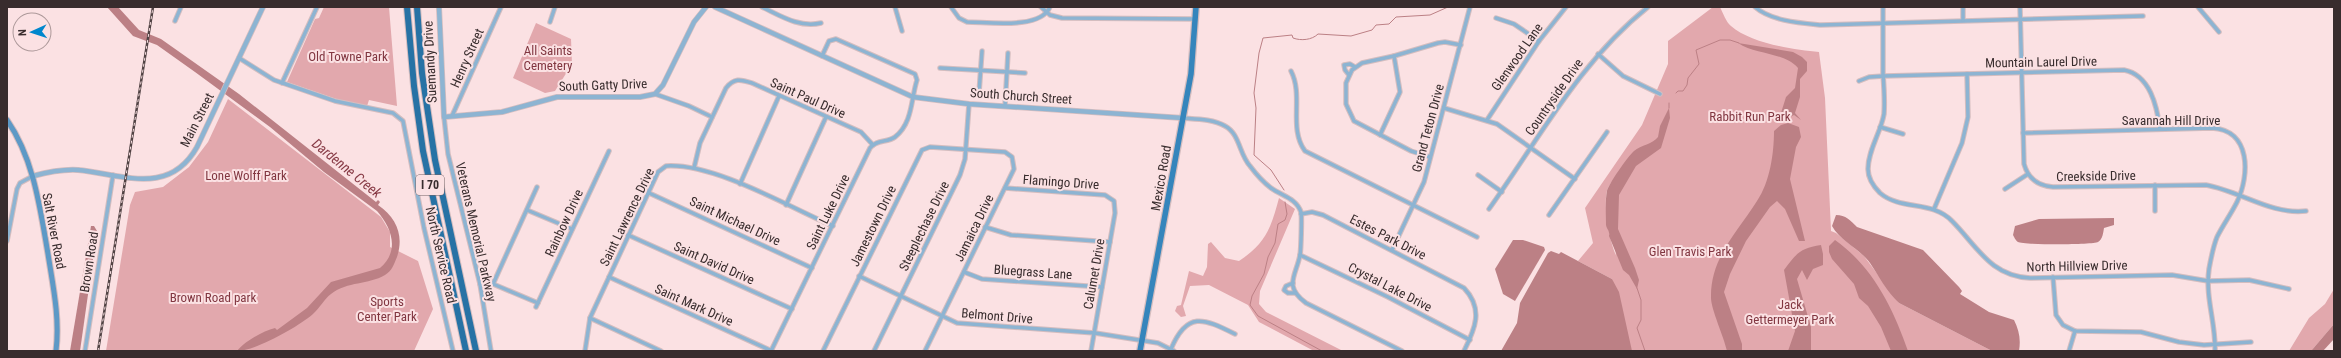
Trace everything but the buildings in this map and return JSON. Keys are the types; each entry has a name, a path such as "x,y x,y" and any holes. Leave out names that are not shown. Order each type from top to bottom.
{"highway":[{"name":"I 70","path":"407,7 414,86 423,151 466,351"},
{"name":"I 70","path":"416,7 424,87 435,160 476,351"}],"main road":[{"name":"Mexico Road","path":"1140,351 1193,57 1196,7"},
{"name":"Salt River Road","path":"7,120 20,144 33,176 55,296 58,319 56,351"}],"street":[{"path":"175,21 181,7"},
{"name":"Main Street","path":"33,176 62,169 148,179 161,177 177,169 195,151 263,7"},
{"path":"239,58 267,76 282,83 317,7"},
{"name":"Suemandy Drive","path":"439,7 444,117"},
{"name":"Henry Street","path":"452,116 501,7"},
{"path":"550,22 555,7"},
{"path":"655,94 663,85 694,22 706,7"},
{"name":"South Church Street","path":"715,7 913,97 969,104 1183,118 1219,123 1230,129 1249,166 1272,188 1293,201 1301,214"},
{"path":"762,7 798,23 811,25 821,23"},
{"path":"895,7 902,31"},
{"path":"951,7 959,18 967,22 1031,22 1046,13 1050,7"},
{"path":"1041,7 1046,13 1062,18 1195,19"},
{"name":"Grand Teton Drive","path":"1392,250 1420,194 1470,7"},
{"name":"Glenwood Lane","path":"1488,120 1539,41 1566,7"},
{"name":"Countryside Drive","path":"1490,209 1531,148 1598,54 1616,33 1648,7"},
{"path":"1755,7 1766,13 1807,24 2143,16"},
{"name":"North Hillview Drive","path":"1882,7 1884,106 1880,127 1868,164 1868,176 1880,192 1894,201 1934,208 1951,220 1996,269 2022,278 2172,275 2208,281 2249,280 2289,289"},
{"path":"1963,7 1963,20"},
{"path":"2005,189 2028,174 2024,164 2020,7"},
{"path":"2198,7 2219,32"},
{"path":"1496,18 1514,24 1539,41"},
{"path":"822,56 829,41 836,39 915,74 917,80 912,106 900,132 890,140 873,145"},
{"path":"1430,157 1411,151 1354,121 1348,112 1346,91 1349,75 1355,67 1362,63 1394,56 1438,43 1445,42 1461,45"},
{"path":"979,93 982,51"},
{"path":"1005,106 1008,54"},
{"path":"1598,54 1623,76 1660,94"},
{"path":"1380,135 1400,92 1394,56"},
{"path":"1349,75 1344,68 1344,65 1350,64 1355,67"},
{"path":"940,68 1025,73"},
{"path":"1291,71 1296,85 1297,133 1305,151 1477,237"},
{"name":"Mountain Laurel Drive","path":"1859,81 1869,77 1884,76 2022,72 2131,72 2143,79 2147,85 2156,110 2160,129"},
{"path":"1934,208 1962,143 1968,117 1967,74"},
{"name":"Saint Paul Drive","path":"712,117 726,88 731,82 743,80 861,132 873,145"},
{"name":"North Service Road","path":"282,83 335,102 390,112 400,117 406,128 417,192 453,351"},
{"name":"South Gatty Drive","path":"444,117 502,112 557,97 640,97 655,94 712,117"},
{"path":"740,184 779,96"},
{"name":"Steeplechase Drive","path":"874,351 960,175 966,149 969,104"},
{"path":"1444,108 1488,120 1575,179"},
{"name":"Veterans Memorial Parkway","path":"444,117 452,177 480,284 491,351"},
{"path":"712,117 700,143 694,168 715,173 832,226"},
{"path":"786,205 826,117"},
{"path":"1880,127 1903,134"},
{"name":"Savannah Hill Drive","path":"2023,132 2219,128 2233,134 2241,144 2244,159 2244,175 2240,195 2217,237 2211,257 2208,281 2208,304 2216,346 2215,351"},
{"path":"1549,215 1607,132"},
{"name":"Saint Luke Drive","path":"772,351 873,145"},
{"name":"Jamestown Drive","path":"823,351 922,150 930,147 966,149"},
{"name":"Jamaica Drive","path":"925,351 1005,188 1014,166 1010,154 1000,151 966,149"},
{"name":"Rainbow Drive","path":"536,307 609,151"},
{"name":"Saint Lawrence Drive","path":"585,351 590,318 628,235 662,168 671,165 694,168"},
{"name":"Creekside Drive","path":"2028,174 2034,181 2046,187 2206,185 2240,195 2283,211 2306,211"},
{"name":"Brown Road","path":"85,351 113,175"},
{"path":"1478,175 1502,192"},
{"path":"7,241 17,189 20,183 33,176"},
{"path":"2155,185 2155,211"},
{"path":"493,284 537,187"},
{"name":"Flamingo Drive","path":"1005,188 1105,195 1114,201"},
{"name":"Saint Michael Drive","path":"649,193 812,268"},
{"name":"Calumet Drive","path":"1091,351 1115,213 1114,201"},
{"path":"527,210 572,229"},
{"name":"Estes Park Drive","path":"1301,214 1312,212 1323,215 1459,285 1468,292 1474,303 1477,314 1476,326 1464,351"},
{"path":"1301,214 1300,255 1294,270 1293,283 1295,293 1306,303 1402,351"},
{"path":"986,227 1011,235 1110,242"},
{"name":"Saint David Drive","path":"628,235 792,310"},
{"name":"Crystal Lake Drive","path":"1300,255 1388,297 1470,340"},
{"name":"Bluegrass Lane","path":"964,272 982,279 1102,287"},
{"name":"Belmont Drive","path":"859,276 957,323 1095,333 1142,341 1172,350"},
{"name":"Saint Mark Drive","path":"609,277 772,351"},
{"path":"2053,278 2056,315 2064,325 2075,331 2141,332 2179,342 2216,346 2251,342"},
{"path":"1293,283 1286,286 1284,290 1288,293 1295,293"},
{"path":"480,284 493,284 538,303"},
{"path":"590,318 661,351"},
{"path":"1172,350 1183,327 1197,320 1209,321 1235,334"},
{"path":"2069,351 2075,331"}],"green space":[{"name":"Old Towne Park","path":"324,7 389,7 397,106 369,100 367,106 342,101 287,82 315,19 319,18"},
{"path":"1713,7 1720,7 1729,24 1739,32 1749,37 1773,45 1819,52 1825,98 1831,231 1836,233 1864,256 1899,303 1992,351 1626,351 1612,279 1578,261 1593,243 1585,208 1642,125 1668,64 1668,41","holes":["1618,174 1613,225 1616,255 1607,221 1606,200 1609,186"]},
{"name":"All Saints Cemetery","path":"536,23 571,39 572,64 555,91 545,93 513,78"},
{"path":"228,99 381,217 390,232 390,247 418,261 433,309 414,351 106,351 130,205 135,192 163,187 189,167 208,142"},
{"path":"1279,198 1295,209 1260,291 1259,304 1266,312 1343,351 1314,351 1259,322 1248,305 1209,285 1190,286 1183,306 1186,316 1181,317 1175,311 1177,306 1181,305 1189,271 1203,276 1207,267 1208,244 1211,242 1225,258 1239,261 1256,248 1266,234"},
{"path":"2334,289 2334,324 2311,351 2289,351 2309,318 2325,304"}],"shaded area":[{"path":"107,7 118,7 139,30 161,39 239,94 376,202 378,200 380,202 378,205 390,216 399,235 400,242 397,257 389,271 385,275 378,278 338,290 329,296 313,314 297,325 265,343 245,350 237,351 249,340 270,329 275,328 277,330 307,308 331,282 380,268 390,254 392,247 390,232 377,211 324,172 270,127 195,72 157,45 133,36"},
{"path":"1738,43 1793,52 1807,62 1807,71 1800,79 1800,97 1795,113 1801,120 1794,115 1790,117 1780,116 1786,97 1795,88 1798,68 1792,63 1778,56 1753,50"},
{"path":"1669,108 1670,118 1661,148 1636,166 1619,195 1618,229 1639,280 1637,289 1629,275 1623,270 1609,236 1606,225 1607,191 1614,177 1631,154 1658,137 1660,126"},
{"path":"1788,123 1799,127 1801,137 1796,147 1790,179 1805,241 1799,241 1785,209 1777,201 1770,207 1746,241 1730,274 1724,292 1742,344 1742,351 1727,351 1715,316 1711,298 1715,270 1726,246 1757,201 1765,185 1772,158 1774,131 1781,125"},
{"path":"1836,215 1845,217 1857,227 1923,250 1959,287 1962,291 1960,294 1989,312 2014,320 2019,335 2019,351 1992,351 1899,303 1886,288 1866,258 1836,232 1832,226"},
{"path":"2114,218 2114,225 2104,228 2101,239 2098,242 2093,243 2032,244 2017,241 2013,235 2015,226 2039,219"},
{"path":"91,226 94,226 97,231 80,351 70,351"},
{"path":"1513,240 1523,240 1544,247 1545,250 1515,301 1503,294 1495,269"},
{"path":"1835,240 1860,263 1871,276 1896,319 1908,351 1891,351 1881,327 1868,306 1859,298 1854,284 1832,259 1829,252 1829,246"},
{"path":"1821,245 1823,265 1813,269 1807,280 1802,270 1797,279 1811,327 1811,351 1788,351 1795,331 1784,270 1803,250"},
{"path":"1551,251 1559,254 1561,252 1612,279 1619,292 1632,351 1501,351 1517,323 1520,303 1548,253"},
{"path":"2334,324 2334,339 2323,351 2311,351"}],"waterway":[{"path":"1284,190 1271,170 1254,155 1256,108 1254,93 1259,53 1263,38 1292,35 1293,38 1303,40 1313,38 1318,34 1351,36 1372,30 1376,25 1389,24 1396,17 1430,15 1448,7"},
{"path":"1676,93 1678,91 1683,91 1687,85 1688,78 1699,64 1696,50 1720,40 1730,40 1739,43"},
{"path":"1669,103 1669,108"},
{"path":"1285,202 1287,214 1285,220 1278,224 1275,243 1268,257 1264,274 1252,296 1250,305 1258,316 1322,351"},
{"path":"1637,288 1641,300 1641,320 1637,328 1645,351"}],"railway":[{"path":"98,351 153,7"}],"park label":[{"name":"Rabbit Run Park","path":"1750,116"},
{"name":"Lone Wolff Park","path":"246,175"},
{"name":"Glen Travis Park","path":"1690,251"},
{"name":"Brown Road park","path":"213,297"},
{"name":"Sports Center Park","path":"387,308"},
{"name":"Jack Gettermeyer Park","path":"1790,312"}],"water label":[{"name":"Dardenne Creek","path":"347,168"}]}
